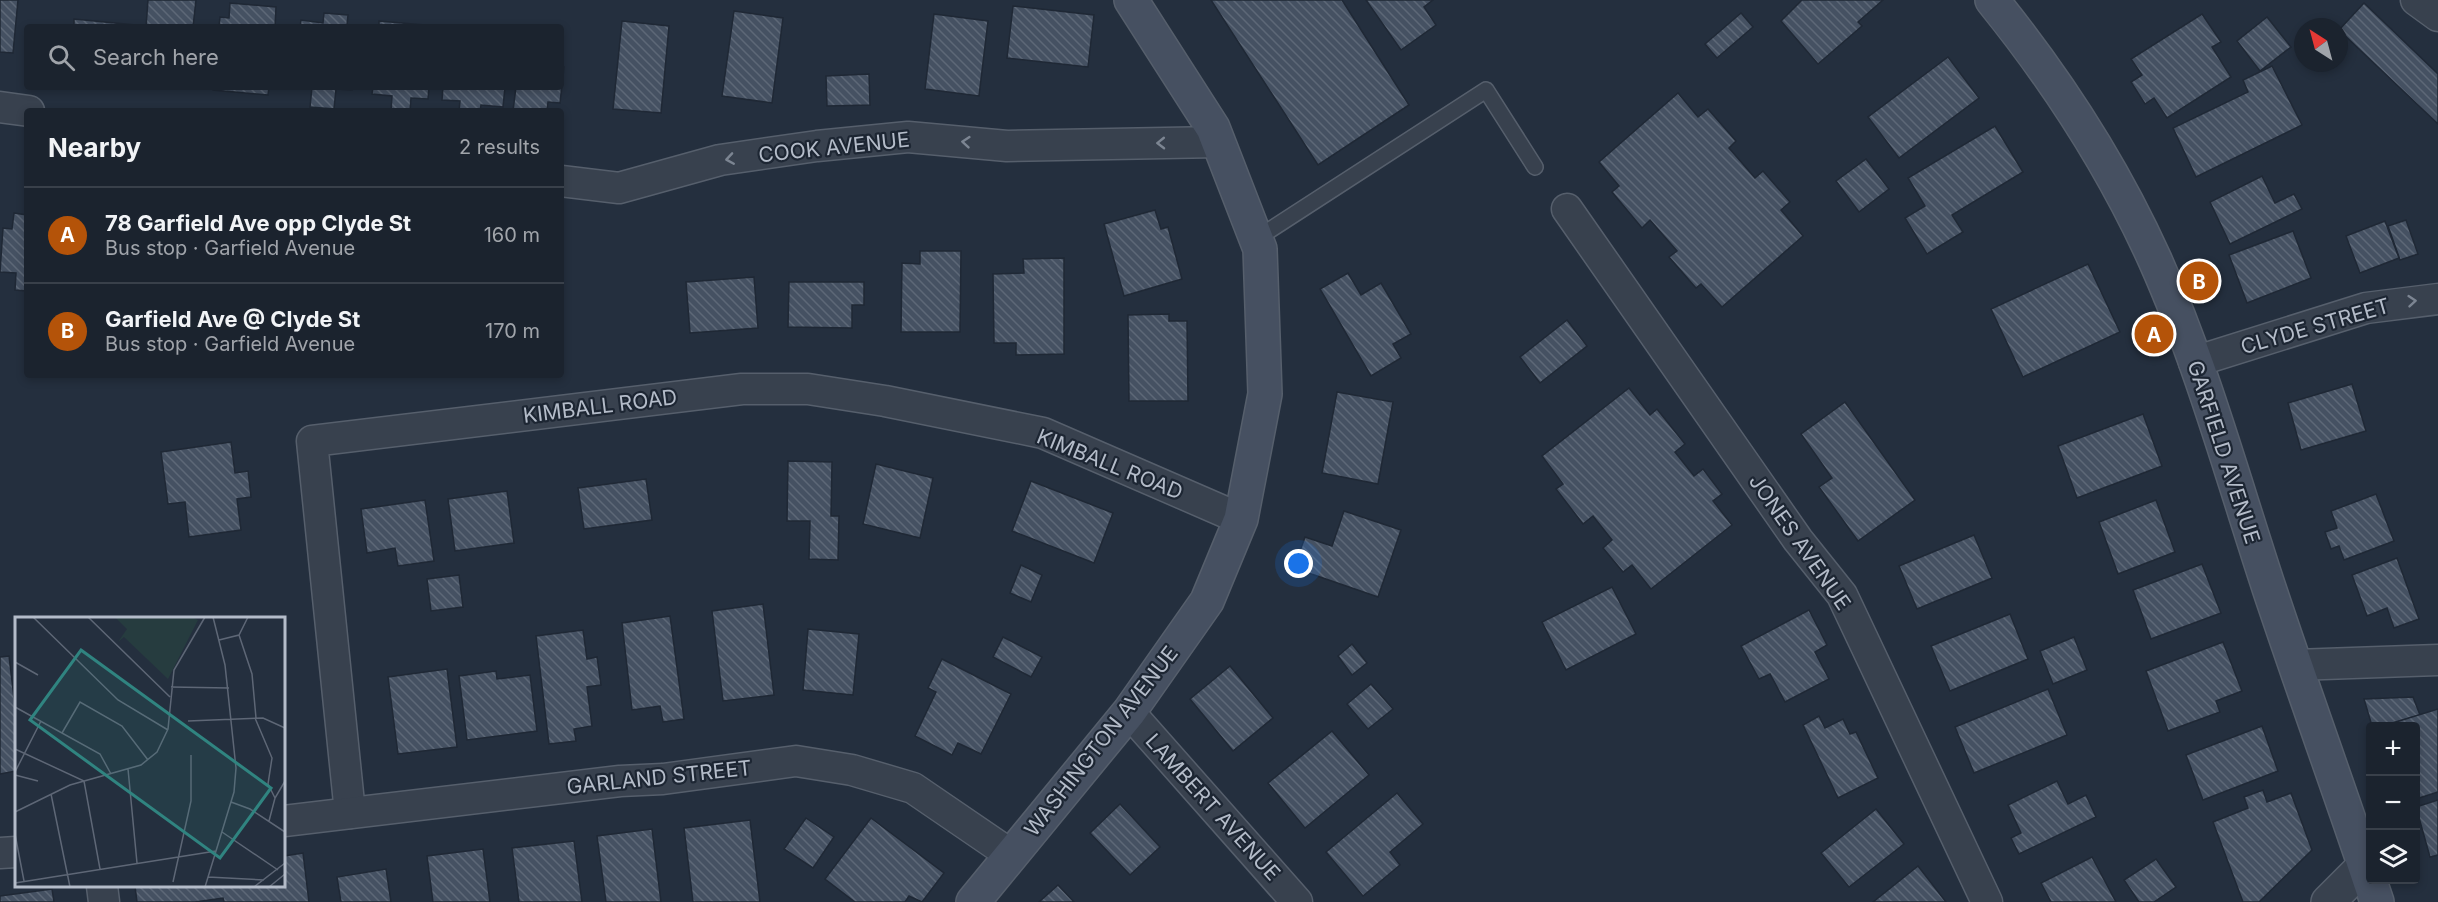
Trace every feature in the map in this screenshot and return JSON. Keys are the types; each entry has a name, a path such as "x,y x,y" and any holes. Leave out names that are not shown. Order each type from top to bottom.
{"main road":[{"name":"WASHINGTON AVENUE","path":"973,902 1129,712 1207,601 1241,519 1264,394 1260,249 1213,128 1131,0"},
{"name":"GARFIELD AVENUE","path":"1992,0 2026,43 2091,140 2155,260 2194,362 2377,902"}],"street":[{"path":"2416,0 2438,16"},
{"path":"0,107 24,110"},
{"name":"COOK AVENUE","path":"564,181 619,188 720,160 817,146 908,137 1007,146 1219,142"},
{"name":"JONES AVENUE","path":"1567,209 1798,540 1842,595 1987,902"},
{"name":"CLYDE STREET","path":"2194,362 2366,308 2438,299"},
{"name":"KIMBALL ROAD","path":"350,813 312,441 742,388 808,389 885,401 1043,433 1241,519"},
{"path":"2295,665 2438,660"},
{"name":"LAMBERT AVENUE","path":"1129,712 1297,902"},
{"name":"GARLAND STREET","path":"285,821 620,781 663,779 796,761 852,770 913,788 1011,855"},
{"path":"0,853 15,852"},
{"path":"2328,902 2365,865"},
{"path":"102,887 104,902"}],"lane":[{"path":"1256,239 1486,90 1535,167"}],"building":[{"path":"0,0 18,0 13,53 0,52"},
{"path":"148,0 196,0 193,24 146,24"},
{"path":"1211,0 1342,0 1409,105 1318,165"},
{"path":"1366,0 1433,0 1424,7 1436,25 1401,50"},
{"path":"1802,0 1883,0 1858,22 1862,26 1818,64 1781,21"},
{"path":"230,3 276,7 275,24 219,24 220,17 229,18"},
{"path":"2364,3 2438,74 2438,124 2348,39 2348,20"},
{"path":"1013,6 1094,15 1088,67 1007,58"},
{"path":"734,11 783,18 772,103 722,96"},
{"path":"324,13 348,15 347,24 300,24 301,20 323,23"},
{"path":"1741,13 1753,27 1717,58 1705,44"},
{"path":"934,14 988,21 979,96 925,89"},
{"path":"2202,14 2221,42 2212,47 2231,77 2167,118 2154,98 2145,104 2131,82 2142,75 2131,59"},
{"path":"2267,17 2291,47 2260,71 2237,41"},
{"path":"74,19 125,24 74,24"},
{"path":"379,21 413,24 379,24"},
{"path":"622,21 669,26 661,113 613,109"},
{"path":"1948,57 1979,98 1899,158 1868,117"},
{"path":"2272,66 2302,125 2196,177 2173,128 2248,92 2243,80"},
{"path":"869,74 870,105 827,106 826,76"},
{"path":"213,90 269,90 268,95"},
{"path":"312,90 336,90 334,108 310,107"},
{"path":"373,90 429,90 428,99 411,98 410,108 391,108 392,96 372,94"},
{"path":"443,90 505,90 503,107 481,105 480,108 459,108 460,101 442,100"},
{"path":"516,90 561,90 560,103 548,102 547,108 513,108"},
{"path":"1678,93 1698,117 1708,109 1736,141 1729,148 1755,178 1763,171 1790,202 1781,210 1803,236 1722,307 1701,284 1696,288 1669,257 1677,251 1650,220 1642,228 1612,192 1619,186 1599,162"},
{"path":"1995,126 2023,172 1952,215 1963,232 1927,254 1905,218 1925,206 1908,178"},
{"path":"1866,159 1889,189 1859,212 1836,181"},
{"path":"2262,176 2275,203 2294,194 2302,209 2230,244 2210,202"},
{"path":"1155,210 1161,229 1168,227 1182,279 1124,296 1104,224"},
{"path":"14,213 24,215 24,291 15,290 16,273 0,272 3,228 12,229"},
{"path":"2406,220 2418,254 2400,260 2388,226"},
{"path":"2385,221 2399,258 2360,273 2346,236"},
{"path":"2293,231 2311,278 2247,303 2229,255"},
{"path":"920,251 961,251 960,332 901,332 902,263 920,264"},
{"path":"1064,258 1064,354 1016,355 1016,343 994,343 993,274 1024,273 1023,259"},
{"path":"2088,264 2120,332 2023,377 1991,309"},
{"path":"1348,273 1361,295 1381,283 1411,334 1393,344 1401,358 1371,376 1320,289"},
{"path":"754,277 758,328 690,333 686,282"},
{"path":"789,282 864,282 864,305 852,305 852,328 788,327"},
{"path":"1169,314 1169,321 1187,321 1188,401 1129,401 1128,315"},
{"path":"1567,320 1587,346 1540,383 1520,357"},
{"path":"2352,384 2366,431 2301,450 2288,403"},
{"path":"1629,388 1650,415 1657,409 1685,444 1675,452 1694,476 1703,469 1722,494 1713,501 1732,525 1651,589 1632,565 1623,572 1603,548 1612,540 1593,516 1583,524 1556,489 1563,484 1542,456"},
{"path":"1337,392 1393,402 1378,484 1322,473"},
{"path":"1845,402 1915,500 1858,541 1819,487 1832,478 1801,434"},
{"path":"2143,414 2162,466 2077,498 2058,446"},
{"path":"231,442 235,473 248,471 251,497 237,499 241,530 189,537 185,502 168,504 161,452"},
{"path":"788,461 832,462 831,516 839,516 838,560 809,559 810,521 787,521"},
{"path":"876,464 933,478 920,538 863,524"},
{"path":"646,479 652,520 584,529 578,488"},
{"path":"1031,481 1113,513 1094,563 1012,531"},
{"path":"507,491 514,543 455,551 448,499"},
{"path":"2376,494 2394,541 2344,560 2339,546 2331,549 2325,532 2337,528 2331,511"},
{"path":"425,500 434,561 398,566 395,548 367,553 361,509"},
{"path":"2156,500 2175,552 2118,574 2099,522"},
{"path":"1344,511 1401,530 1378,597 1294,568 1305,537 1332,546"},
{"path":"1974,535 1992,578 1917,609 1899,566"},
{"path":"2397,558 2419,619 2394,628 2387,608 2367,616 2352,575"},
{"path":"2202,564 2221,613 2151,639 2133,590"},
{"path":"1021,565 1042,575 1031,602 1010,593"},
{"path":"459,575 463,607 431,611 427,579"},
{"path":"1612,587 1636,634 1566,670 1542,622"},
{"path":"763,604 774,695 723,701 712,611"},
{"path":"1809,610 1827,645 1815,652 1829,679 1785,702 1770,674 1759,679 1741,646"},
{"path":"2010,614 2028,659 1950,691 1931,646"},
{"path":"670,616 684,719 663,722 660,706 632,710 622,623"},
{"path":"808,629 859,634 853,695 803,690"},
{"path":"583,630 587,659 597,657 601,685 587,687 592,726 574,729 576,741 549,744 536,636"},
{"path":"1003,637 1042,657 1031,677 993,657"},
{"path":"2074,637 2087,670 2053,684 2040,651"},
{"path":"2223,642 2242,691 2216,701 2220,712 2168,731 2146,671"},
{"path":"1352,644 1367,663 1352,675 1338,656"},
{"path":"9,656 15,707 15,771 0,774 0,657"},
{"path":"942,659 1011,694 981,754 958,743 952,755 915,736 936,692 928,688"},
{"path":"1230,666 1273,718 1233,751 1190,699"},
{"path":"447,669 457,747 398,754 388,677"},
{"path":"496,671 497,679 530,675 537,731 467,740 459,676"},
{"path":"1371,684 1393,709 1368,729 1347,704"},
{"path":"2048,689 2067,735 1974,773 1955,727"},
{"path":"2413,697 2420,715 2396,722 2371,722 2364,699"},
{"path":"2438,709 2438,792 2420,798 2420,722 2396,722"},
{"path":"1819,716 1825,728 1843,719 1850,734 1856,732 1878,778 1838,798 1803,725"},
{"path":"2262,726 2278,771 2203,800 2186,755"},
{"path":"1332,731 1369,775 1305,828 1268,783"},
{"path":"2057,781 2068,804 2086,795 2096,817 2019,854 2011,838 2021,833 2008,805"},
{"path":"2263,790 2267,802 2291,793 2312,850 2259,902 2243,902 2213,822 2248,808 2244,797"},
{"path":"1397,793 1423,824 1390,852 1400,865 1363,896 1326,852"},
{"path":"2438,800 2438,855 2430,857 2420,821 2420,806"},
{"path":"1120,804 1160,847 1130,875 1090,833"},
{"path":"1876,809 1904,844 1849,887 1821,853"},
{"path":"806,818 834,837 813,868 784,849"},
{"path":"871,818 944,873 922,902 909,896 905,902 855,902 825,879"},
{"path":"750,820 760,902 693,902 684,828"},
{"path":"652,829 661,902 606,902 597,836"},
{"path":"574,841 582,902 519,902 512,848"},
{"path":"483,849 490,902 433,902 427,856"},
{"path":"303,853 309,902 224,902 223,898 195,902 137,902 135,887 285,887 285,856"},
{"path":"2092,857 2116,902 2051,902 2041,883"},
{"path":"2156,859 2176,887 2154,902 2139,902 2124,880"},
{"path":"1918,866 1946,902 1873,902"},
{"path":"386,869 391,902 341,902 337,877"},
{"path":"1058,885 1074,902 1039,902"},
{"path":"52,889 54,902 0,902 0,896"}],"place":[{"name":"Garfield Ave @ Clyde St","path":"2199,281"},
{"name":"78 Garfield Ave opp Clyde St","path":"2154,334"}]}
